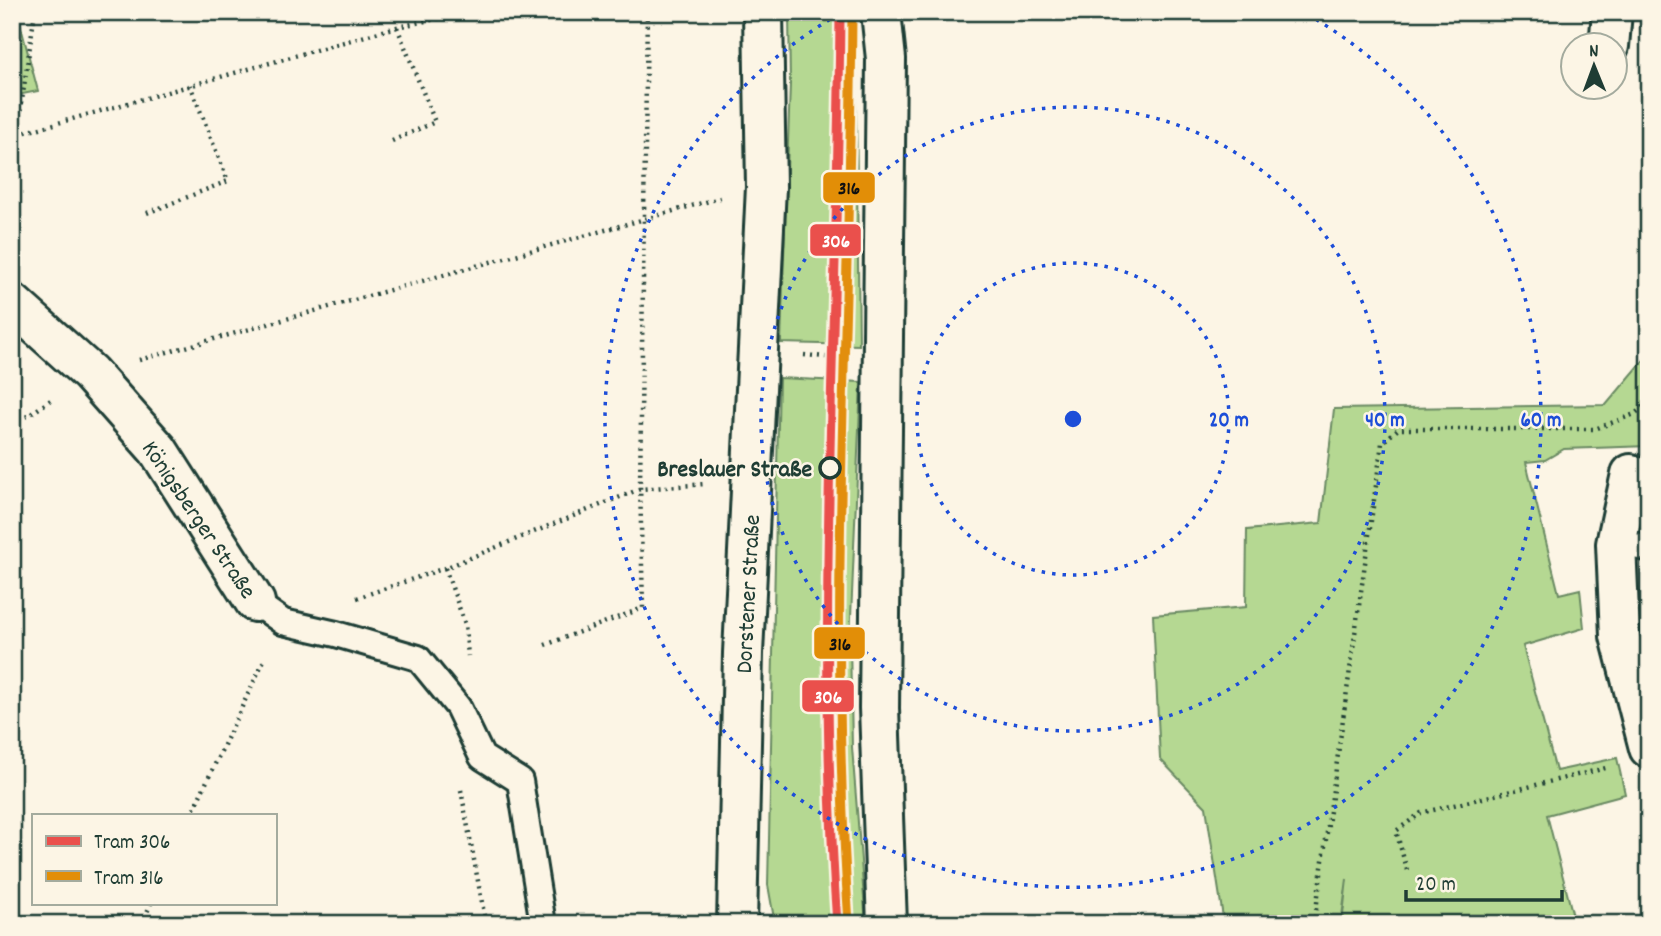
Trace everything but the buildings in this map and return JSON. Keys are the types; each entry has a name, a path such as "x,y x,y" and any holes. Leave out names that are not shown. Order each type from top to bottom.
{"main road":[{"name":"Dorstener Straße","path":"737,924 743,653 765,187 763,12"},
{"path":"881,12 886,59 879,708 887,924"},
{"path":"1610,32 1612,12"},
{"name":"Königsberger Straße","path":"12,303 90,373 158,450 255,602"},
{"path":"1631,474 1632,546 1620,635 1649,748"}],"lane":[{"name":"Königsberger Straße","path":"255,602 283,622 418,658 458,707 482,757 520,781 543,924"}],"path":[{"path":"12,202 15,135 35,12"},
{"path":"15,135 397,27 469,12"},
{"path":"545,645 643,608 640,489 646,12"},
{"path":"392,141 435,122 397,27"},
{"path":"147,213 228,181 190,85"},
{"path":"12,420 28,416 90,373 681,208"},
{"path":"759,349 783,354 883,363"},
{"path":"1314,924 1382,443 1398,429 1595,429 1635,414 1649,401"},
{"path":"640,489 688,484"},
{"path":"445,568 466,635 470,680 458,707"},
{"path":"1407,870 1396,831 1421,813 1609,767"},
{"path":"459,780 486,924"},
{"path":"142,924 152,904"}],"green space":[{"path":"12,12 17,12 38,91 12,96"},
{"path":"789,12 855,12 859,345 781,343 790,84"},
{"path":"1649,354 1649,446 1564,449 1545,460 1526,462 1559,594 1580,589 1584,628 1523,646 1556,771 1617,758 1625,794 1547,815 1575,924 1342,924 1347,879 1341,924 1224,924 1206,807 1160,759 1153,615 1246,607 1247,530 1321,523 1334,409 1606,405"},
{"path":"779,378 861,382 850,641 852,747 866,924 775,924 768,885"}],"tram line":[{"name":"306","path":"837,924 831,810 828,582 840,12"},
{"name":"316","path":"849,923 840,696 840,582 852,12"}],"place":[{"name":"Breslauer Straße","path":"830,468"}]}
